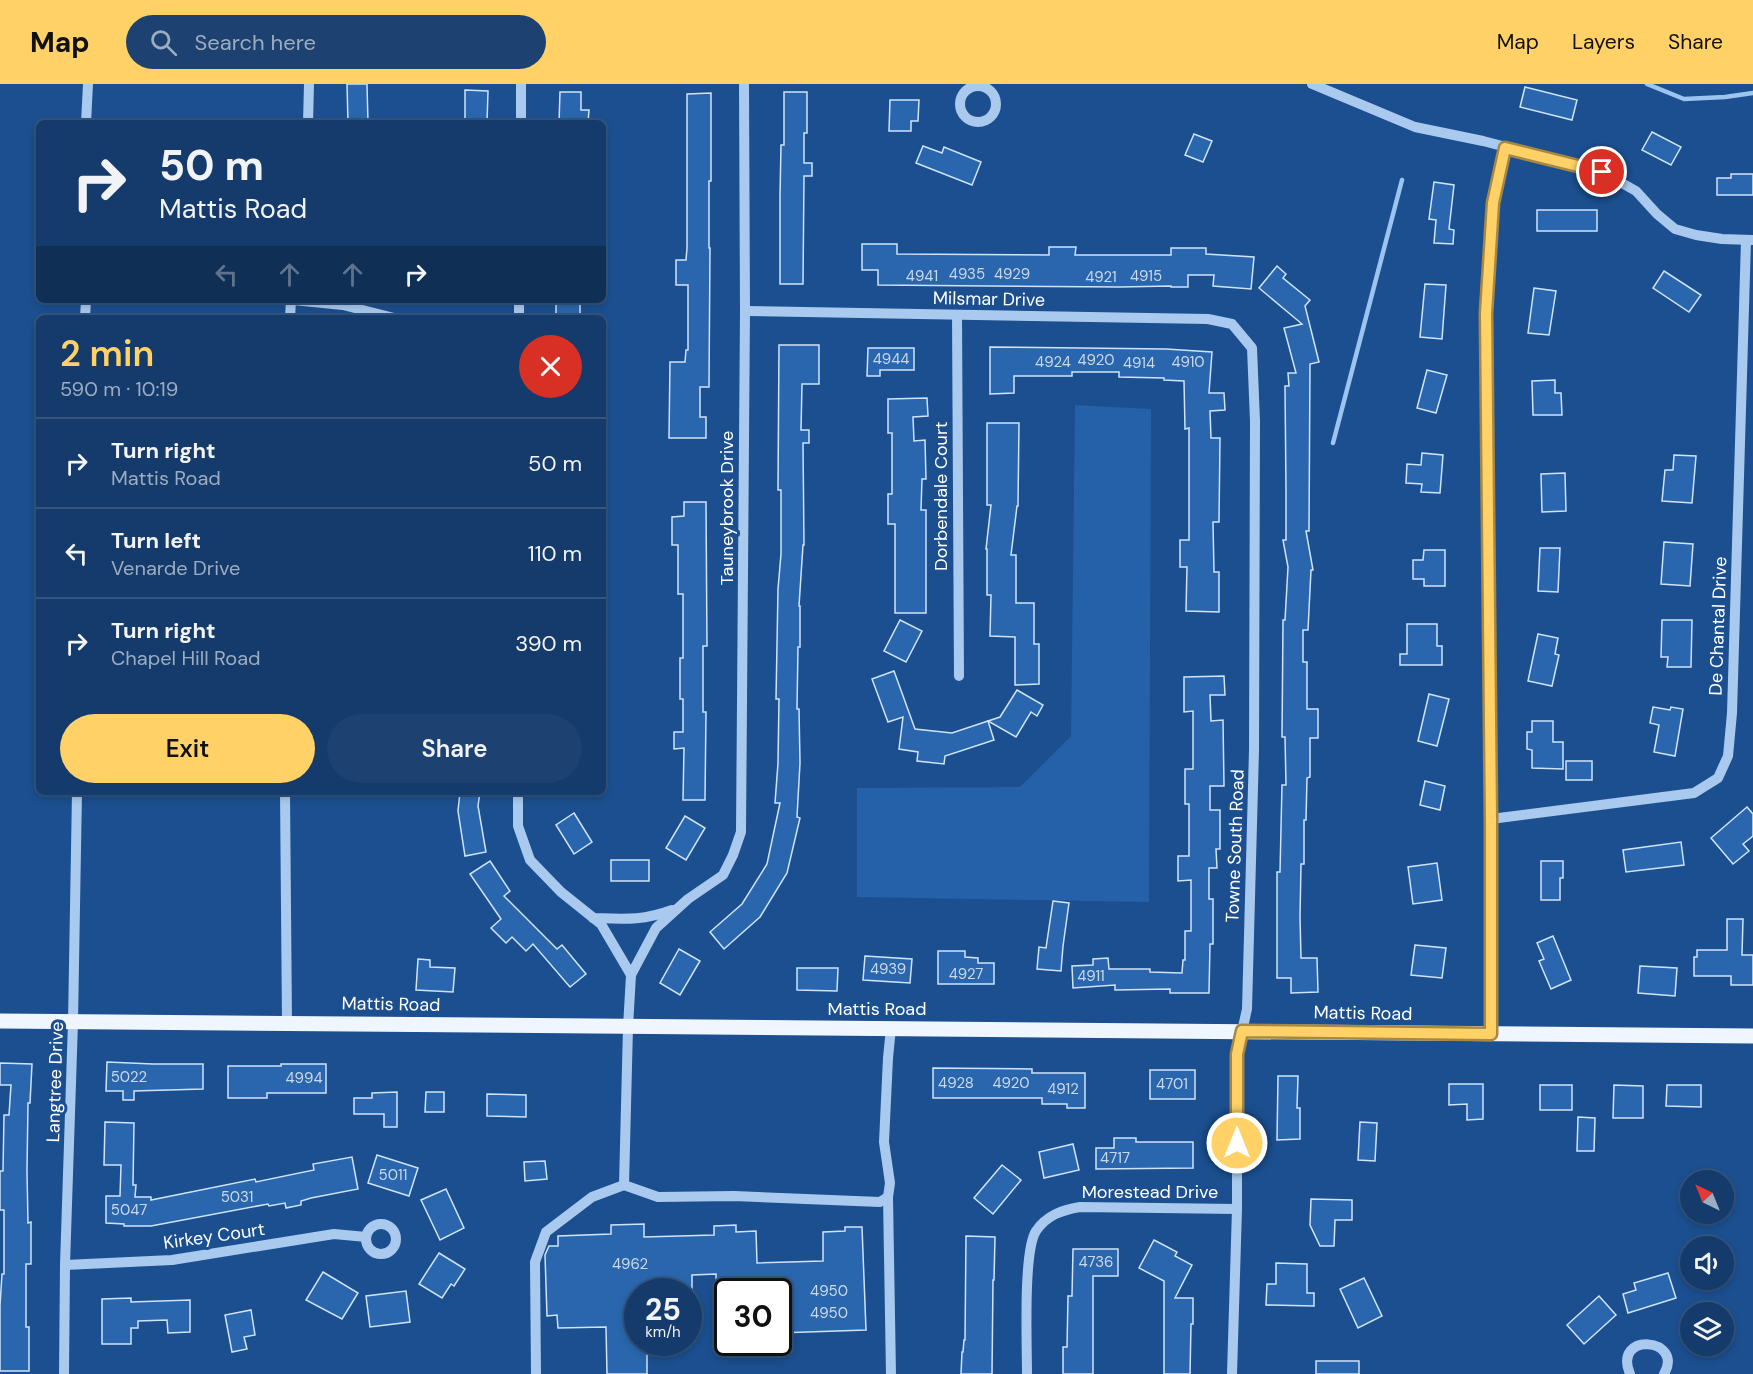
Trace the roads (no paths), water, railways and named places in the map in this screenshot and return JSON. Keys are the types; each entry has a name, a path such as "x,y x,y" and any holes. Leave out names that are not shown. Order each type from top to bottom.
{"main road":[{"name":"Mattis Road","path":"0,1021 1753,1036"}],"street":[{"path":"86,120 88,84"},
{"path":"308,120 309,84"},
{"path":"521,84 521,120"},
{"name":"Tauneybrook Drive","path":"624,1185 631,975 656,928 723,875 741,832 745,311 744,84"},
{"path":"1312,84 1415,127 1602,172 1636,191 1657,214 1675,229 1705,237 1750,240"},
{"path":"1491,1034 1486,313 1493,203 1505,148"},
{"name":"De Chantal Drive","path":"1491,819 1694,793 1718,778 1728,756 1732,713 1750,240"},
{"path":"323,303 343,305 382,315"},
{"name":"Milsmar Drive","path":"745,311 1208,319 1232,324"},
{"name":"Dorbendale Court","path":"957,315 958,676"},
{"name":"Towne South Road","path":"1232,324 1252,348 1255,421 1254,750 1247,1009 1237,1054 1237,1209 1232,1374"},
{"name":"Langtree Drive","path":"64,1374 77,795"},
{"path":"285,795 287,1023"},
{"path":"518,795 518,826 530,860 561,892 601,924 631,975"},
{"name":"Tauneybrook Drive","path":"592,918 637,919 680,907"},
{"path":"891,1028 884,1142 891,1183 888,1197 891,1374"},
{"path":"536,1374 535,1262 546,1232 592,1197 624,1185 658,1197 734,1196 880,1202 888,1197"},
{"name":"Morestead Drive","path":"1027,1374 1028,1261 1035,1232 1049,1217 1061,1210 1080,1207 1237,1209"},
{"name":"Kirkey Court","path":"65,1265 172,1260 334,1234 366,1237"},
{"path":"1630,1374 1627,1367 1631,1351 1637,1346 1649,1343 1656,1345 1666,1357 1664,1374"}],"waterway":[{"path":"1647,84 1684,99 1753,93"},
{"path":"1333,443 1402,180"}]}
